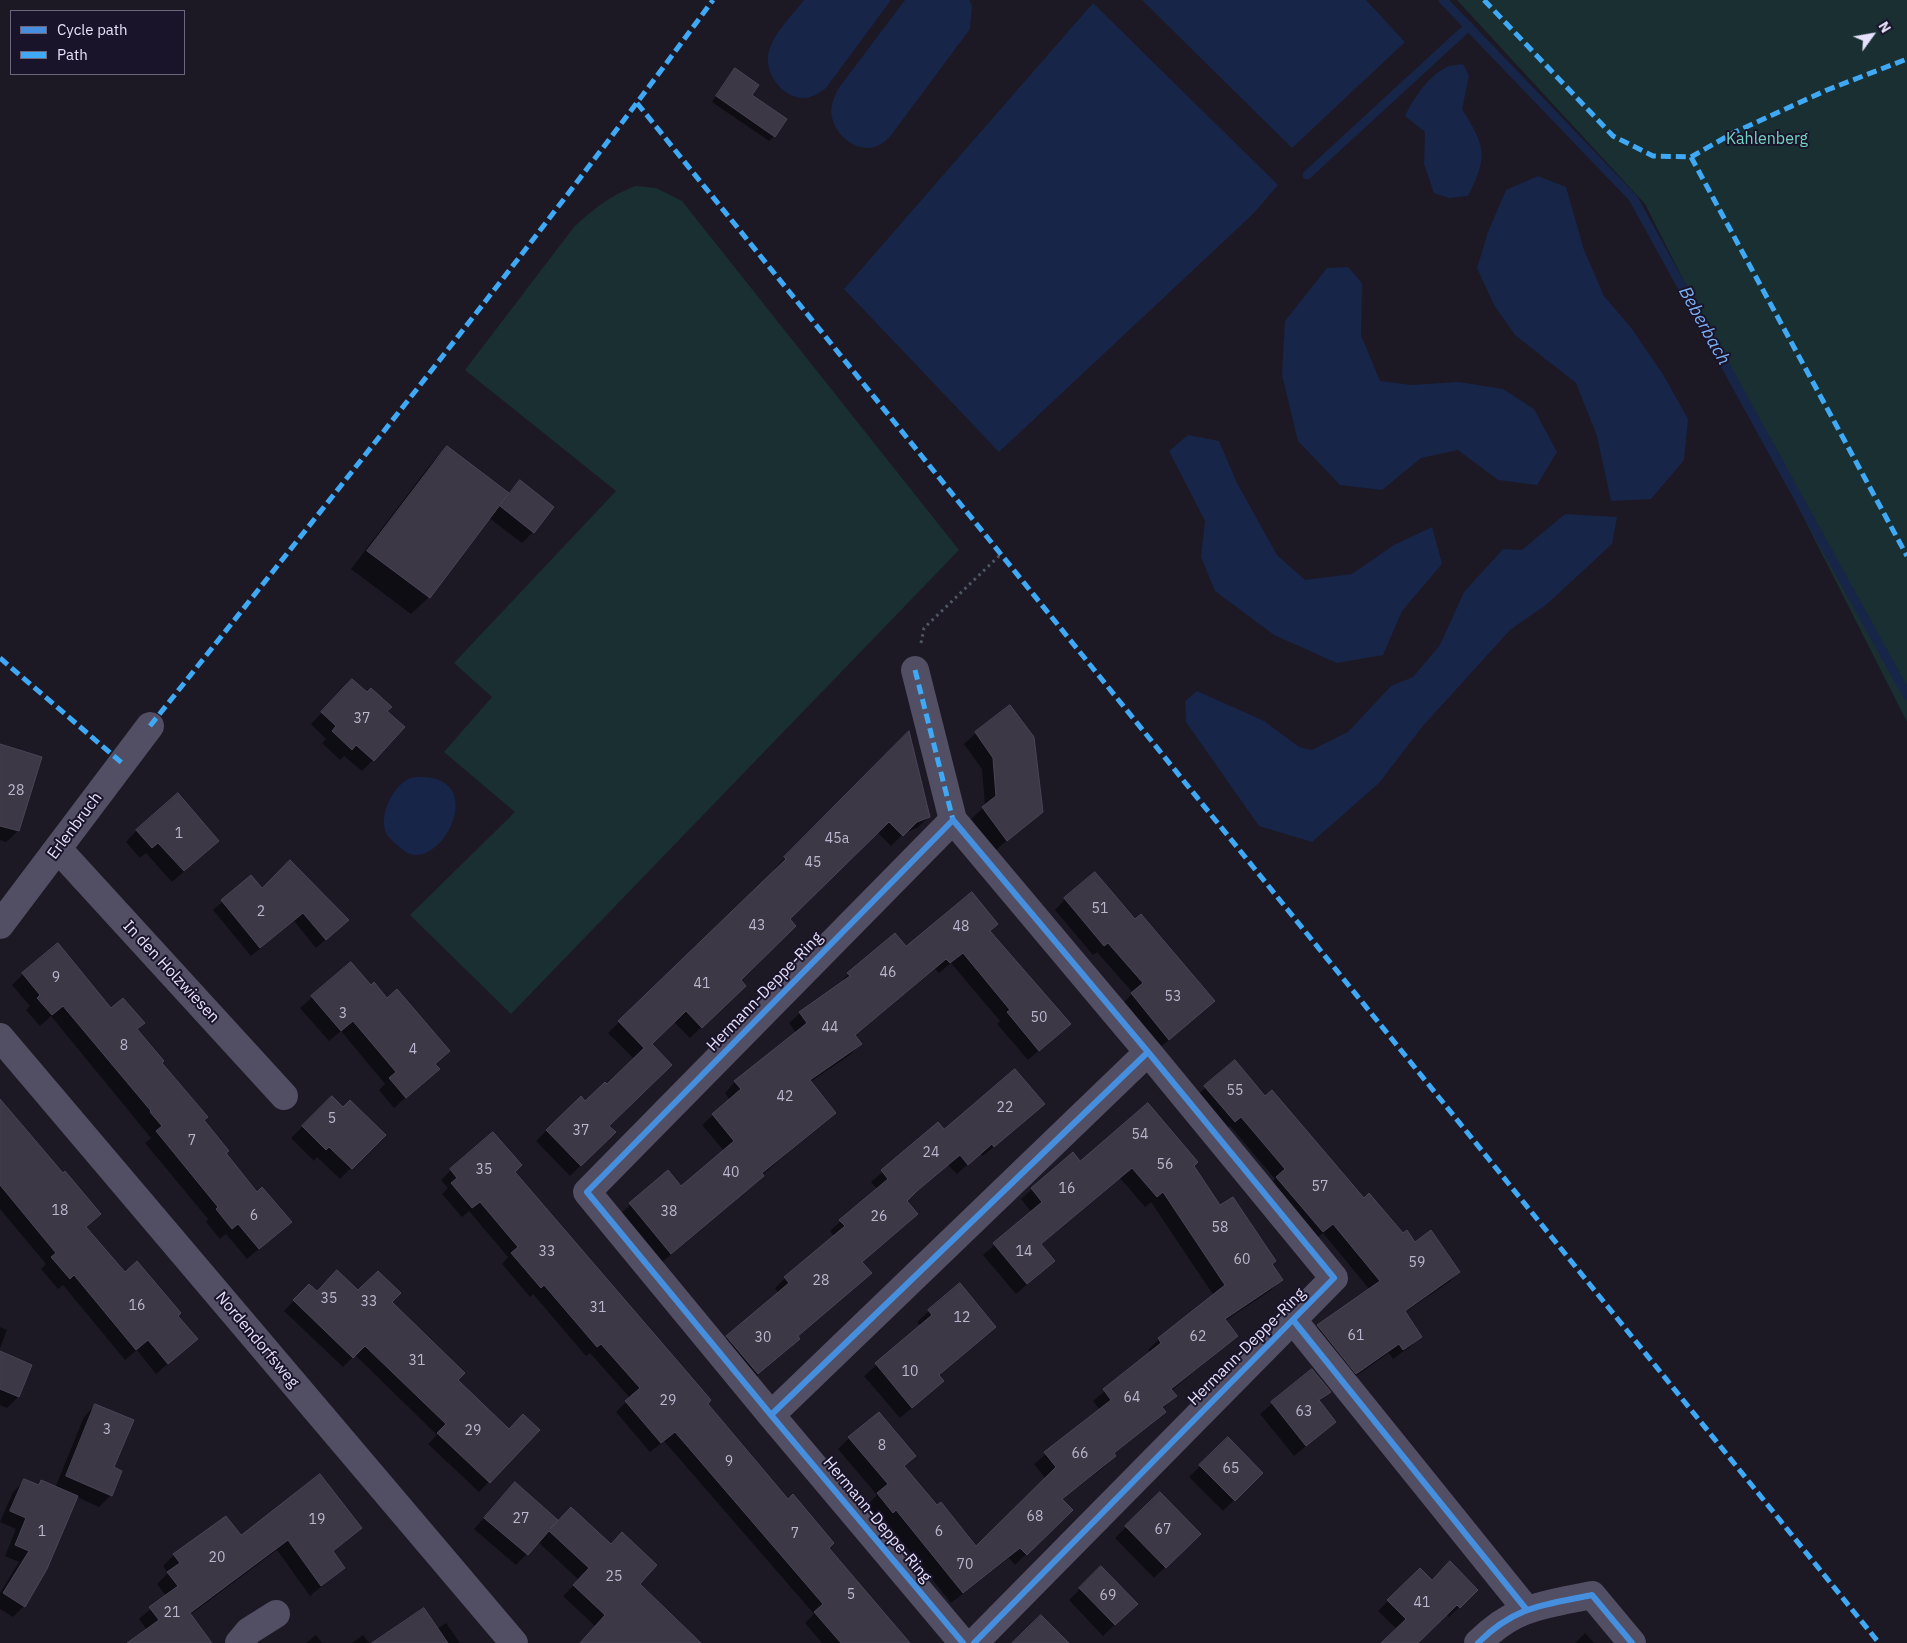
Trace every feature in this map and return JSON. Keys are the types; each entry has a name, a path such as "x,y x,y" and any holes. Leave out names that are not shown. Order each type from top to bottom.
{"street":[{"name":"Hermann-Deppe-Ring","path":"915,670 953,820 1148,1052 1334,1278 974,1643"},
{"name":"Erlenbruch","path":"0,925 150,726"},
{"name":"Hermann-Deppe-Ring","path":"953,820 587,1192 771,1416 963,1643"},
{"name":"In den Holzwiesen","path":"58,849 284,1096"},
{"name":"Nordendorfsweg","path":"0,1037 514,1643"},
{"path":"771,1416 1148,1052"},
{"path":"1293,1320 1526,1609"},
{"path":"1478,1643 1494,1627 1526,1609 1592,1595 1632,1643"},
{"path":"239,1643 249,1631 276,1614"}],"path":[{"path":"915,670 924,628 1000,555"}],"green space":[{"name":"Kahlenberg","path":"1457,0 1907,0 1907,722 1645,204"},
{"path":"635,186 656,188 682,201 959,550 511,1014 410,915 515,812 444,752 492,697 454,663 616,491 465,370 574,227 602,203"}],"water":[{"path":"804,0 891,0 826,88 805,98 790,95 778,85 773,78 768,64 768,56 773,41"},
{"path":"905,0 969,0 972,6 970,29 889,138 874,147 860,147 846,140 840,134 831,112 832,102 838,89"},
{"path":"1142,0 1366,0 1405,42 1292,148"},
{"path":"1093,3 1278,185 1254,213 999,452 844,289"},
{"path":"1463,64 1469,76 1462,109 1476,132 1482,151 1479,170 1468,196 1449,198 1434,193 1424,164 1425,132 1405,116 1417,95 1434,76 1449,66"},
{"path":"1538,176 1566,187 1584,250 1604,296 1632,329 1664,376 1688,419 1684,460 1651,499 1611,501 1597,436 1576,383 1515,335 1494,305 1477,268 1488,232 1506,190"},
{"path":"1348,267 1362,283 1361,335 1380,381 1411,385 1459,382 1503,389 1534,409 1557,452 1537,485 1498,480 1458,450 1421,458 1382,490 1340,485 1298,441 1282,375 1285,321 1327,268"},
{"path":"1188,435 1219,441 1237,483 1277,555 1305,580 1352,574 1394,545 1432,527 1442,564 1402,611 1383,655 1337,663 1274,635 1215,591 1201,557 1205,521 1169,451"},
{"path":"1565,514 1617,517 1612,544 1547,604 1510,630 1422,727 1379,783 1312,842 1259,826 1186,722 1185,701 1197,691 1264,721 1299,747 1312,750 1348,732 1391,686 1413,677 1440,645 1464,592 1503,549 1522,550"},
{"path":"421,777 439,780 451,789 455,801 455,815 441,842 430,851 414,855 397,845 388,836 385,830 384,816 389,801 398,787 410,778"}],"building":[{"path":"735,68 759,85 752,95 787,119 775,137 716,96"},
{"path":"447,446 509,493 430,598 367,551"},
{"path":"520,480 554,507 534,533 500,506"},
{"path":"352,679 367,692 371,688 392,707 387,711 405,727 374,761 356,745 352,750 332,731 336,726 321,712"},
{"path":"1010,705 1034,737 1043,812 1007,841 982,807 996,796 993,758 975,732"},
{"path":"909,731 930,817 917,822 903,836 889,822 790,919 796,926 741,980 746,986 702,1028 686,1011 652,1044 672,1065 609,1126 616,1132 581,1166 546,1130 581,1096 585,1101 605,1082 607,1084 644,1048 618,1021 786,859 784,857"},
{"path":"0,744 42,757 19,831 0,826"},
{"path":"178,793 219,841 184,871 158,843 152,848 136,830"},
{"path":"290,860 349,920 326,940 303,913 260,948 221,900 251,875 262,888"},
{"path":"1095,872 1135,919 1141,914 1215,1001 1169,1040 1131,993 1143,983 1108,943 1104,946 1064,898"},
{"path":"972,892 998,924 990,931 1071,1024 1039,1051 1007,1012 1010,1010 963,953 950,963 946,959 855,1035 862,1044 810,1080 836,1113 762,1173 764,1176 671,1254 629,1203 668,1170 681,1186 734,1141 712,1114 741,1089 734,1081 807,1023 799,1012 850,976 847,973 895,933 906,946"},
{"path":"58,943 111,1008 123,998 145,1023 137,1029 164,1061 162,1063 208,1117 204,1120 229,1151 226,1153 257,1192 262,1187 292,1222 259,1249 238,1224 232,1229 216,1209 218,1207 156,1131 162,1126 151,1111 63,1006 52,1015 37,998 40,995 22,973"},
{"path":"351,962 371,985 374,982 387,998 397,989 450,1051 435,1064 440,1069 406,1098 389,1078 396,1072 353,1021 341,1031 311,996"},
{"path":"1235,1060 1265,1096 1272,1090 1364,1198 1369,1193 1403,1233 1407,1230 1415,1242 1431,1230 1460,1272 1405,1311 1422,1337 1403,1350 1399,1344 1356,1374 1317,1325 1380,1281 1333,1224 1323,1232 1276,1177 1285,1169 1241,1117 1235,1122 1204,1086"},
{"path":"1015,1069 1045,1104 994,1147 992,1144 968,1165 960,1155 917,1191 907,1201 918,1214 862,1262 872,1273 798,1336 800,1339 758,1374 726,1336 789,1283 784,1277 845,1226 839,1220 888,1179 881,1170 938,1122 944,1129"},
{"path":"332,1096 343,1107 350,1100 386,1135 352,1169 329,1147 326,1150 302,1126"},
{"path":"0,1099 101,1214 86,1227 125,1272 137,1261 181,1313 178,1316 198,1339 168,1364 148,1340 136,1350 74,1275 70,1279 51,1257 56,1253 0,1185"},
{"path":"1148,1103 1198,1162 1194,1166 1220,1205 1233,1197 1276,1261 1272,1264 1283,1280 1225,1319 1238,1336 1171,1389 1177,1396 1162,1407 1166,1412 1114,1453 1116,1456 1062,1499 1073,1510 1027,1555 1020,1548 963,1593 896,1510 893,1513 877,1493 888,1484 848,1437 879,1412 916,1456 904,1466 937,1505 941,1502 976,1546 1056,1467 1044,1452 1111,1400 1103,1389 1161,1343 1158,1338 1225,1285 1163,1192 1157,1197 1132,1168 1041,1244 1055,1261 1027,1284 993,1243 1042,1202 1031,1188 1073,1152 1080,1161"},
{"path":"493,1132 522,1165 515,1172 711,1400 708,1404 788,1499 793,1494 834,1543 829,1548 910,1643 841,1643 814,1612 823,1604 675,1432 661,1443 625,1401 640,1388 601,1344 597,1347 544,1285 541,1288 511,1253 518,1247 480,1202 472,1208 451,1183 457,1178 450,1169"},
{"path":"337,1270 358,1290 378,1271 401,1293 392,1302 465,1373 458,1380 509,1429 523,1414 540,1430 490,1483 437,1433 446,1424 365,1346 353,1358 293,1300 309,1284 317,1291"},
{"path":"960,1283 996,1327 939,1375 944,1381 912,1408 875,1363 932,1315 928,1310"},
{"path":"0,1351 32,1365 19,1397 0,1389"},
{"path":"1312,1369 1331,1392 1319,1400 1336,1422 1306,1446 1271,1402"},
{"path":"95,1404 134,1420 114,1467 122,1471 112,1496 66,1476"},
{"path":"1228,1437 1263,1473 1235,1501 1199,1465"},
{"path":"320,1474 362,1528 333,1551 345,1568 321,1586 288,1540 190,1613 212,1643 127,1643 159,1620 149,1607 178,1586 167,1572 180,1563 173,1554 226,1516 241,1535"},
{"path":"24,1479 39,1485 41,1480 78,1496 47,1569 25,1607 3,1593 29,1551 15,1545 26,1518 10,1511"},
{"path":"515,1482 558,1520 550,1529 571,1507 611,1544 622,1532 657,1565 640,1584 701,1643 580,1643 605,1615 573,1585 589,1568 549,1531 528,1555 484,1518"},
{"path":"1160,1492 1201,1534 1166,1568 1125,1526"},
{"path":"1450,1561 1478,1590 1460,1608 1457,1605 1418,1643 1381,1643 1406,1619 1387,1600 1420,1568 1432,1580"},
{"path":"1101,1566 1138,1604 1115,1625 1079,1588"},
{"path":"424,1608 448,1643 372,1643"},
{"path":"1041,1615 1069,1643 1012,1643"}],"waterway":[{"name":"Beberbach","path":"1443,0 1633,198 1907,695"},
{"path":"1307,175 1469,26"}],"marked path":[{"path":"150,726 506,275 713,0"},
{"path":"1484,0 1613,136 1653,156 1691,157 1733,133 1827,90 1907,59"},
{"path":"637,103 1879,1643"},
{"path":"1691,157 1907,556"},
{"path":"0,658 122,763"},
{"path":"915,670 953,820"}],"cycle path":[{"path":"963,1643 587,1192 953,820 1148,1052 1334,1278 974,1643"},
{"path":"771,1415 1148,1052"},
{"path":"1293,1320 1526,1609"},
{"path":"1478,1643 1505,1621 1517,1614 1544,1605 1592,1595 1632,1643"}]}
